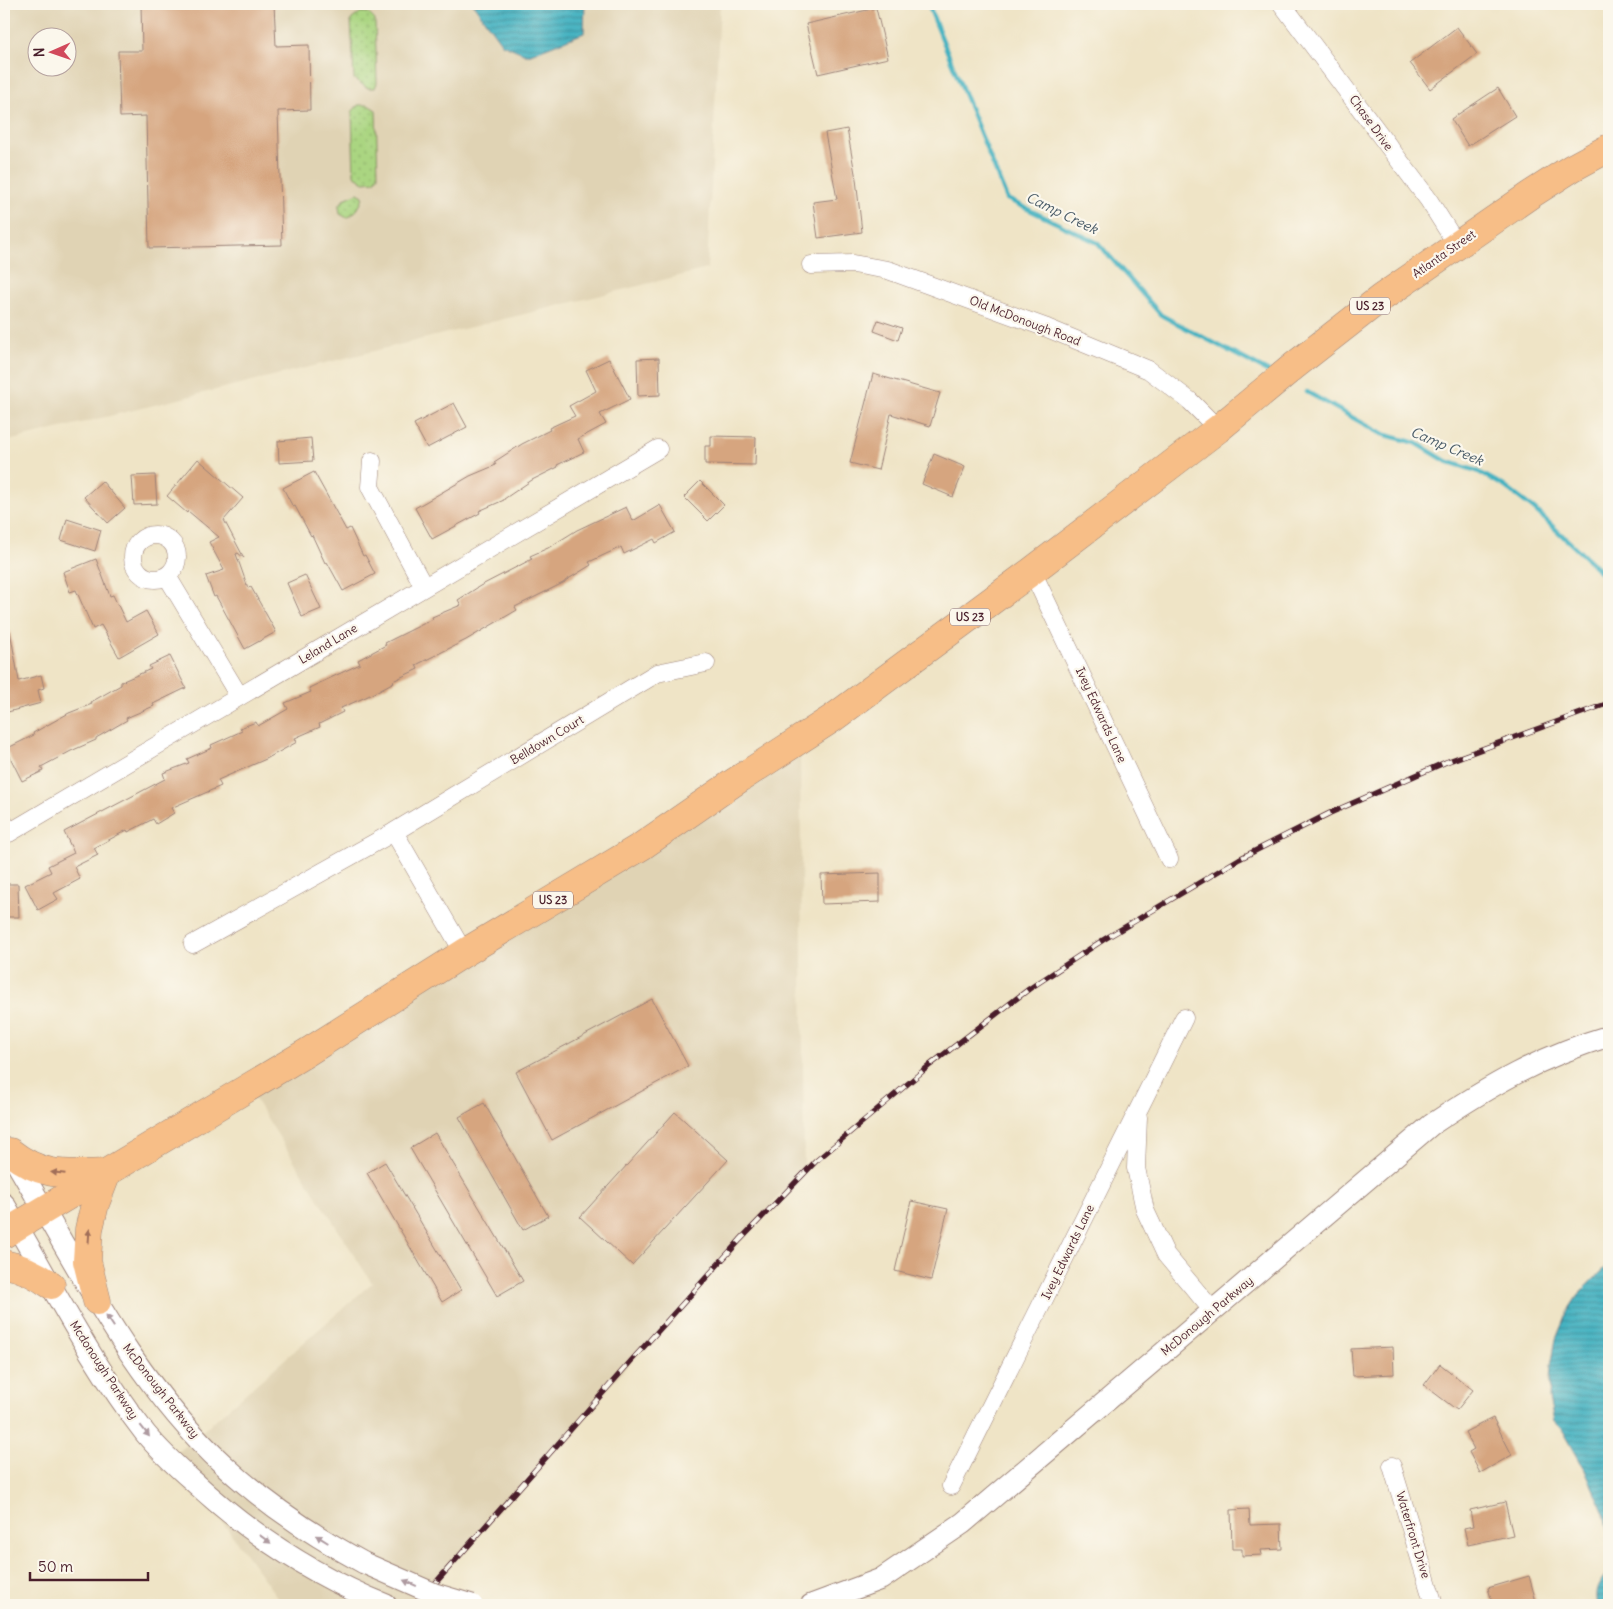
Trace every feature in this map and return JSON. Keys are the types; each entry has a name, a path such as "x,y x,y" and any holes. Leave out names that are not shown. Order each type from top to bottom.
{"main road":[{"name":"Atlanta Street","path":"1218,429 1381,298 1530,195 1572,168 1609,148"},
{"name":"US 23","path":"8,1222 45,1210 306,1053 464,953 642,846 733,783 833,718 1032,571 1218,429"},
{"path":"7,1147 20,1160 38,1169 57,1174 107,1173 94,1204 89,1229 87,1261 97,1301"},
{"path":"4,1264 34,1273 51,1285"}],"street":[{"name":"Chase Drive","path":"1282,4 1428,199 1457,245"},
{"name":"Old McDonough Road","path":"810,265 852,264 888,270 1047,328 1149,370 1190,401 1218,429"},
{"name":"Leland Lane","path":"4,823 9,833 658,450"},
{"path":"372,461 370,487 424,588"},
{"name":"Ivey Edwards Lane","path":"1032,571 1169,859"},
{"path":"167,576 239,696"},
{"name":"Belldown Court","path":"193,944 394,832 657,674 706,663"},
{"path":"394,832 464,953"},
{"name":"Ivey Edwards Lane","path":"951,1486 1184,1018"},
{"name":"McDonough Parkway","path":"811,1605 881,1579 956,1528 1405,1146 1438,1121 1513,1074 1550,1057 1609,1036"},
{"path":"1139,1109 1136,1168 1145,1210 1166,1255 1213,1311"},
{"name":"McDonough Parkway","path":"7,1147 97,1301 139,1364 179,1418 224,1466 298,1524 334,1547 364,1563 435,1594 472,1605"},
{"name":"Mcdonough Parkway","path":"8,1222 51,1285 103,1373 146,1433 163,1452 204,1492 241,1522 299,1562 343,1586 386,1605"},
{"name":"Waterfront Drive","path":"1392,1466 1434,1605"}],"shaded area":[{"path":"4,4 720,4 707,269 4,442"},
{"path":"800,748 804,1168 414,1605 283,1605 174,1456 372,1283 251,1093"}],"green space":[{"path":"361,12 368,13 375,20 377,83 375,88 368,88 354,79 351,20"},
{"path":"358,105 368,105 376,110 378,176 375,181 364,182 354,175 352,112"},
{"path":"358,193 363,196 353,214 347,218 340,214 339,206 344,199"}],"water":[{"path":"473,4 585,4 584,33 528,55 502,44"},
{"path":"1609,1264 1609,1534 1606,1518 1584,1468 1562,1429 1554,1421 1549,1398 1551,1365 1556,1339 1567,1312 1578,1295"},
{"path":"1609,1569 1609,1605 1597,1605 1597,1589"}],"building":[{"path":"141,4 274,4 276,46 309,45 310,110 278,111 282,245 149,248 146,116 120,117 118,51 142,51"},
{"path":"876,8 888,58 818,74 806,24"},
{"path":"1457,27 1477,54 1430,89 1410,63"},
{"path":"1498,88 1515,116 1468,146 1451,119"},
{"path":"847,129 856,179 862,232 818,238 813,202 837,199 825,133"},
{"path":"878,320 902,328 898,340 874,331"},
{"path":"659,358 660,395 638,396 637,359"},
{"path":"609,359 630,399 600,414 606,424 578,439 584,452 557,465 558,467 532,480 504,500 479,511 480,513 432,539 415,508 470,476 496,465 494,462 522,444 550,430 549,428 575,416 569,406 596,391 586,370"},
{"path":"873,374 940,393 930,426 891,414 878,470 850,463"},
{"path":"454,403 467,427 427,448 414,424"},
{"path":"711,436 756,437 755,465 705,464 705,446 711,446"},
{"path":"311,438 313,461 279,463 278,441"},
{"path":"934,454 965,467 953,497 922,484"},
{"path":"198,459 243,498 224,520 244,558 238,553 236,554 248,588 251,587 276,632 245,649 216,596 214,597 206,576 224,570 209,542 219,537 167,496"},
{"path":"314,472 346,530 350,528 363,556 365,555 375,574 343,591 283,488"},
{"path":"155,475 157,504 134,505 132,476"},
{"path":"102,481 125,508 108,523 84,497"},
{"path":"700,481 724,505 708,521 684,497"},
{"path":"660,505 675,532 656,543 654,539 624,554 621,547 589,562 591,565 565,582 515,607 517,610 466,640 416,665 418,669 341,708 343,712 319,724 320,727 295,738 297,742 266,759 218,780 221,786 171,808 174,813 156,824 153,819 128,832 127,830 94,848 98,855 74,867 80,879 54,893 58,899 38,910 25,885 51,872 48,866 74,853 64,832 165,779 163,773 189,763 187,759 212,748 211,745 242,731 240,728 256,722 258,726 288,709 285,703 311,692 309,688 360,664 358,660 386,645 385,643 433,619 432,617 461,605 458,600 480,586 532,559 530,556 548,548 577,530 626,507 633,521"},
{"path":"67,519 101,530 95,551 61,540"},
{"path":"96,559 110,596 113,595 126,622 146,611 159,634 119,657 101,625 93,629 76,590 70,592 63,572"},
{"path":"305,575 321,609 302,617 287,583"},
{"path":"10,631 19,681 41,675 44,688 38,690 41,703 4,713 4,632"},
{"path":"170,656 186,688 153,704 154,706 126,718 127,720 96,738 96,740 41,767 43,771 22,781 6,749 34,735 33,733 69,713 92,704 91,702 121,685 121,682 151,669 149,666"},
{"path":"880,873 880,902 822,904 821,875"},
{"path":"4,884 18,884 19,917 4,917"},
{"path":"652,999 688,1066 552,1140 516,1072"},
{"path":"484,1103 548,1216 523,1230 459,1117"},
{"path":"675,1112 728,1160 632,1265 580,1217"},
{"path":"435,1133 523,1281 497,1296 410,1148"},
{"path":"385,1162 461,1290 442,1302 367,1173"},
{"path":"911,1201 948,1209 931,1280 895,1271"},
{"path":"1393,1347 1394,1374 1353,1376 1351,1349"},
{"path":"1440,1364 1473,1390 1457,1410 1424,1385"},
{"path":"1493,1418 1512,1455 1480,1473 1469,1452 1474,1449 1465,1432"},
{"path":"1505,1502 1513,1535 1468,1545 1464,1528 1473,1526 1470,1510"},
{"path":"1249,1509 1250,1525 1281,1524 1282,1549 1261,1550 1262,1555 1242,1556 1242,1549 1232,1549 1231,1510"},
{"path":"1529,1576 1537,1605 1493,1605 1488,1588"}],"waterway":[{"name":"Camp Creek","path":"928,4 1007,199 1098,243 1161,315 1271,373"},
{"name":"Camp Creek","path":"1307,392 1382,434 1416,443 1446,461 1477,471 1504,486 1534,509 1596,567 1609,583"}],"railway":[{"path":"416,1605 740,1240 816,1161 930,1065 1029,989 1103,940 1239,859 1330,813 1446,762 1609,703"}]}
